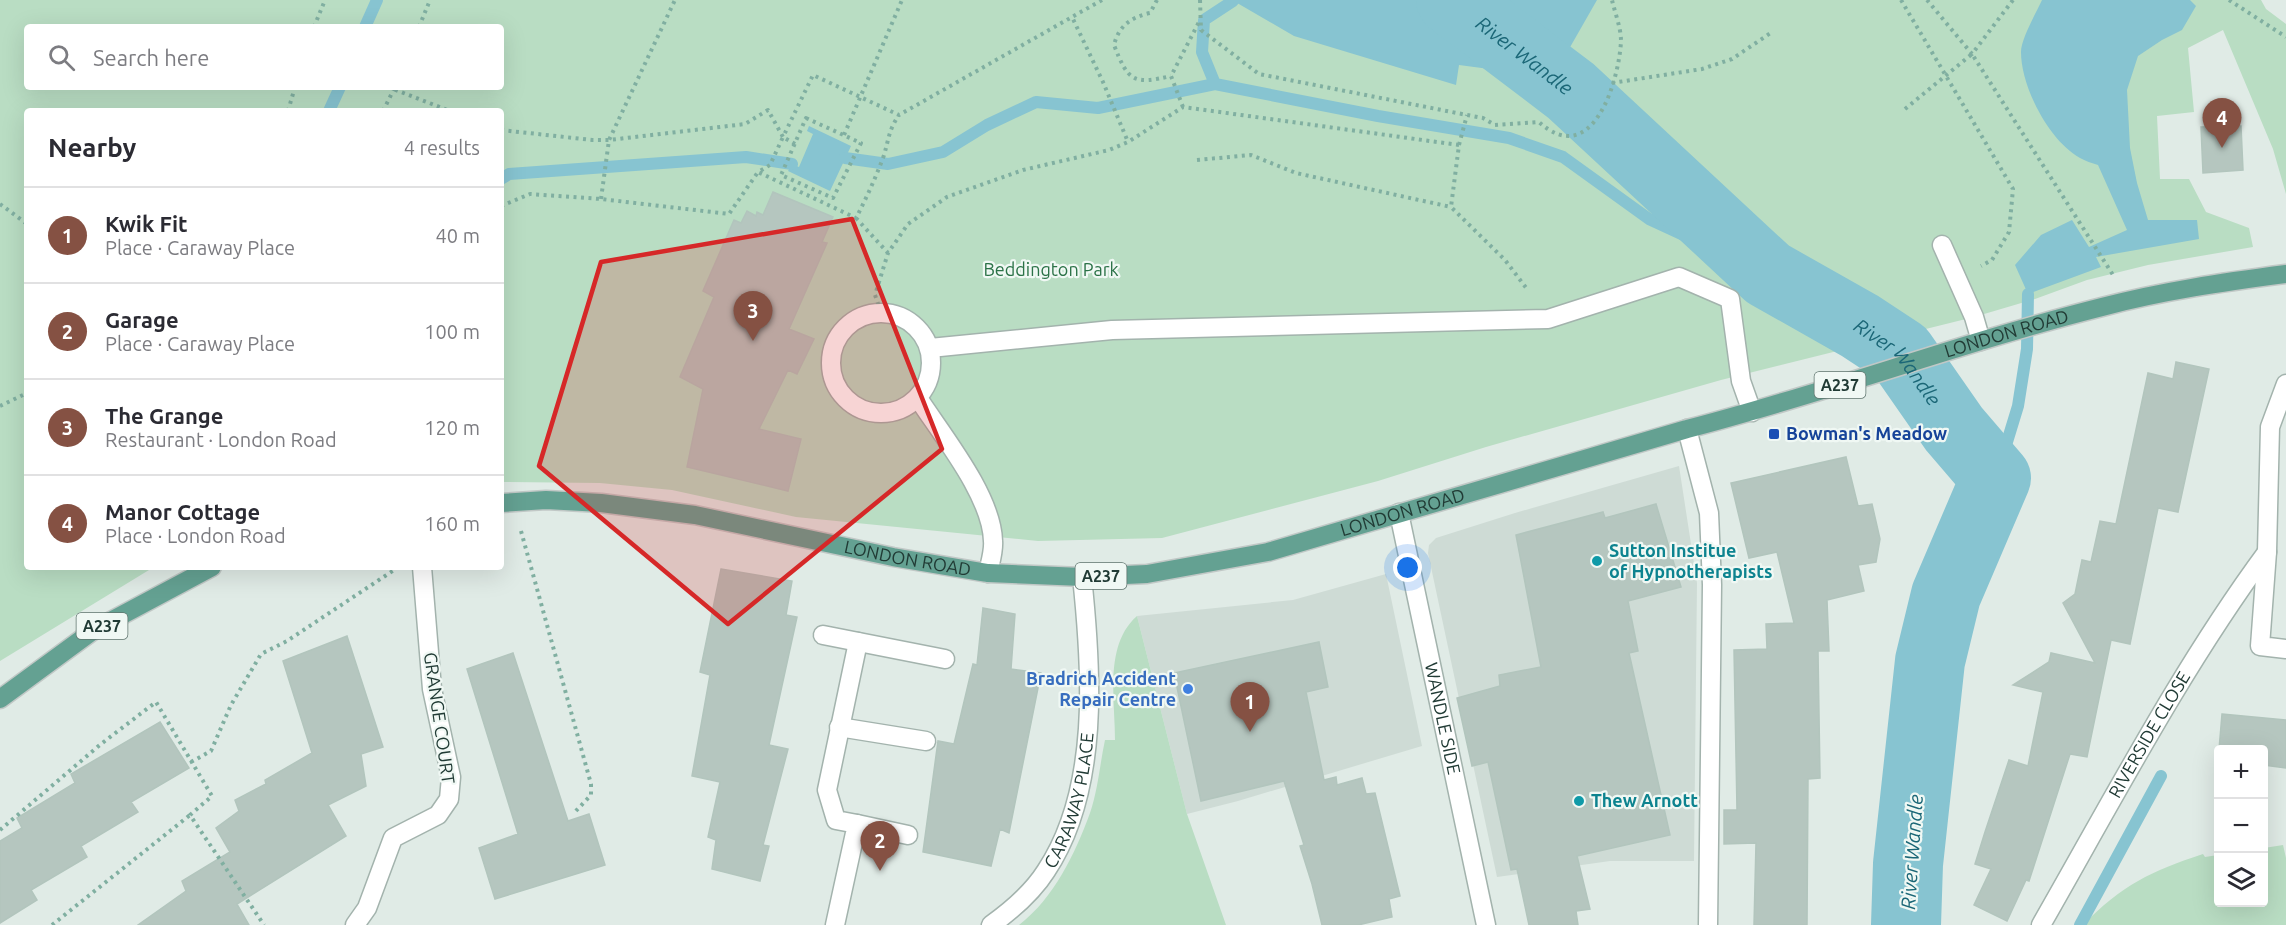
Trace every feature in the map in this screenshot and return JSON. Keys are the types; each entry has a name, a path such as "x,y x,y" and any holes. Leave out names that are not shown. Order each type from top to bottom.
{"main road":[{"name":"LONDON ROAD","path":"504,503 546,500 601,503 695,515 893,557 988,573 1082,577 1147,574 1257,554 1752,412 2103,306 2286,274"},
{"name":"A237","path":"0,699 94,630 206,570"}],"street":[{"path":"1942,245 1986,340"},
{"path":"930,348 1112,330 1548,319 1679,278 1730,299 1741,381 1752,412"},
{"path":"881,312 897,315 912,322 923,334 930,348 931,375 918,398 904,408 888,413 872,413 856,407 844,396 835,382 831,366 832,350 839,335 850,323 865,315 881,312"},
{"path":"2286,384 2270,427 2267,552 2260,646 2286,650"},
{"path":"918,398 957,456 984,503 993,541 988,573"},
{"path":"1688,429 1709,513 1712,585 1708,925"},
{"name":"WANDLE SIDE","path":"1399,513 1486,925"},
{"name":"RIVERSIDE CLOSE","path":"2041,925 2235,595 2267,552"},
{"name":"GRANGE COURT","path":"355,925 367,908 393,838 438,815 449,799 451,777 432,689 422,570"},
{"name":"CARAWAY PLACE","path":"991,925 1016,907 1046,871 1071,824 1089,738 1089,639 1082,577"},
{"path":"823,635 945,659"},
{"path":"858,642 827,790 836,820 908,835"},
{"path":"839,727 926,741"},
{"path":"835,925 857,824"}],"path":[{"path":"315,24 325,0"},
{"path":"420,24 430,0"},
{"path":"601,199 609,140 675,0"},
{"path":"844,135 902,0"},
{"path":"856,218 875,178 890,129 899,115 1102,0"},
{"path":"1157,0 1150,13 1135,16 1117,34 1114,45 1126,71 1139,81 1171,76"},
{"path":"1200,0 1201,30 1211,40 1259,74 1483,118 1495,125 1539,122 1548,130 1568,137 1577,135 1598,121 1612,84 1620,55 1621,38 1612,0"},
{"path":"1901,0 2013,189 2009,232 1992,260 1958,280"},
{"path":"1927,0 1972,54 2116,281"},
{"path":"1905,109 1972,54 2013,0"},
{"path":"2229,0 2286,37"},
{"path":"1072,17 1128,141"},
{"path":"1183,107 1171,76 1202,17"},
{"path":"1612,84 1702,69 1732,59 1772,32"},
{"path":"504,205 530,194 729,213 758,172 770,165 813,75 899,115"},
{"path":"289,108 294,90"},
{"path":"384,108 394,90"},
{"path":"397,90 442,108"},
{"path":"881,312 875,295 888,253 908,224 947,197 1023,170 1109,150 1183,107 1459,143"},
{"path":"504,131 609,140 745,123 768,110 783,137 795,144"},
{"path":"1451,207 1459,143 1467,116"},
{"path":"806,118 844,135 861,143 832,198 781,175 806,118"},
{"path":"1197,160 1251,155 1296,172 1451,207 1505,260 1548,319"},
{"path":"758,172 856,218 888,253"},
{"path":"0,204 24,222"},
{"path":"0,406 24,394"},
{"path":"521,531 591,784 591,795 573,814"},
{"path":"191,762 211,751 231,705 261,654 287,641 395,570"},
{"path":"0,830 101,744 156,702 212,796 52,925"},
{"path":"190,815 264,925"}],"highlighted area":[{"path":"852,219 942,449 728,624 539,466 601,262"}],"shaded area":[{"path":"1679,466 1697,583 1694,861 1610,861 1497,877 1428,553 1429,545 1436,538 1515,513"},
{"path":"1386,574 1422,746 1187,814 1137,616 1293,600"}],"green space":[{"name":"Beddington Park","path":"0,0 2261,0 2266,9 2286,24 2286,194 2273,149 2223,30 2188,48 2194,112 2157,116 2160,179 2189,179 2206,212 2249,228 2253,247 2148,265 2087,280 2035,299 1974,317 1721,380 1486,447 1378,481 1162,538 1038,541 796,517 672,490 600,483 504,482 504,108 24,108 24,570 149,570 0,661"},
{"path":"1137,616 1187,814 1226,925 1019,925 1053,889 1078,844 1090,813 1105,740 1115,740 1113,690 1116,657 1127,628"},
{"path":"2283,845 2286,858 2286,925 2083,925 2124,889 2152,873 2203,854 2205,857 2214,856 2214,907 2268,907 2268,847"}],"water":[{"path":"1232,0 1597,0 1561,63 1571,91 1520,93 1512,72 1459,65 1456,85 1294,36"},
{"path":"2042,0 2190,0 2196,6 2182,30 2138,56 2127,90 2130,148 2148,220 2197,220 2199,239 2096,257 2101,267 2028,294 2015,265 2041,235 2072,220 2089,247 2127,230 2098,165 2080,158 2058,139 2031,96 2022,66 2021,52 2026,33"},
{"path":"809,126 851,146 830,191 788,171 792,164 799,167 813,134 807,131"}],"building":[{"path":"2241,126 2243,170 2203,173 2201,127"},
{"path":"773,192 833,217 822,242 827,243 789,329 814,339 797,374 788,370 759,429 801,439 788,491 687,467 703,389 680,377 714,297 703,291 734,220 741,223 747,211 756,216 757,212 763,215"},
{"path":"2176,362 2209,369 2178,512 2158,508 2130,644 2111,640 2087,757 2070,754 2029,881 2026,880 2007,921 1974,905 1991,869 1975,864 2009,760 2028,766 2043,692 2013,685 2049,662 2051,653 2095,663 2063,603 2075,594 2082,560 2091,562 2100,521 2116,524 2148,373 2173,379"},
{"path":"1846,457 1858,506 1872,504 1880,539 1876,562 1858,565 1864,591 1827,600 1829,651 1818,651 1820,778 1808,779 1807,925 1754,925 1756,843 1724,844 1724,810 1737,810 1734,650 1767,649 1766,624 1794,623 1777,552 1749,558 1731,483"},
{"path":"1656,504 1681,587 1628,601 1638,651 1629,653 1670,835 1577,856 1590,909 1576,911 1578,925 1529,925 1517,869 1511,870 1488,762 1472,766 1457,698 1500,686 1499,675 1541,667 1516,535 1603,512 1605,518"},
{"path":"721,569 792,581 786,615 797,617 769,745 788,749 763,845 769,846 760,881 712,869 716,840 708,837 720,782 692,776 710,675 700,672"},
{"path":"983,608 1015,614 1011,669 1041,673 1009,833 1000,829 991,866 923,852 938,741 954,744 973,664 977,665"},
{"path":"347,636 383,747 361,754 366,786 328,805 346,836 237,904 249,925 138,925 186,891 182,881 230,852 216,828 239,811 235,800 266,784 265,780 312,753 283,661"},
{"path":"1319,642 1328,687 1306,692 1324,780 1336,777 1337,785 1362,778 1366,794 1375,793 1400,896 1389,899 1392,917 1358,925 1322,925 1300,846 1304,845 1284,781 1201,801 1174,673"},
{"path":"513,653 568,821 589,814 605,865 495,899 479,848 518,834 467,669"},
{"path":"2222,714 2286,720 2286,768 2268,766 2268,745 2219,745"},
{"path":"160,722 189,768 131,802 138,812 81,846 87,857 31,890 37,900 0,923 0,841 22,828 17,818 75,783 71,774"}],"waterway":[{"path":"366,24 377,0"},
{"name":"River Wandle","path":"1451,0 1571,91 1768,274 1860,326 1901,353 1954,429 1996,478 1946,595 1930,661 1908,864 1906,925"},
{"path":"1215,84 1202,52 1204,20 1233,1"},
{"path":"845,158 888,164 943,152 987,125 1036,102 1098,108 1215,84 1378,116 1509,138 1563,157 1649,219 1768,274"},
{"path":"330,108 339,90"},
{"path":"504,177 509,174 746,157 792,164"},
{"path":"1996,478 2018,406 2027,349 2028,294"},
{"path":"2080,925 2161,776"}],"place":[{"name":"Manor Cottage","path":"2222,148"},
{"name":"The Grange","path":"753,341"},
{"name":"Bowman's Meadow","path":"1774,434"},
{"name":"Sutton Institue of Hypnotherapists","path":"1597,561"},
{"name":"Bradrich Accident Repair Centre","path":"1188,689"},
{"name":"Kwik Fit","path":"1250,732"},
{"name":"Thew Arnott","path":"1579,801"},
{"name":"Garage","path":"880,871"}]}
